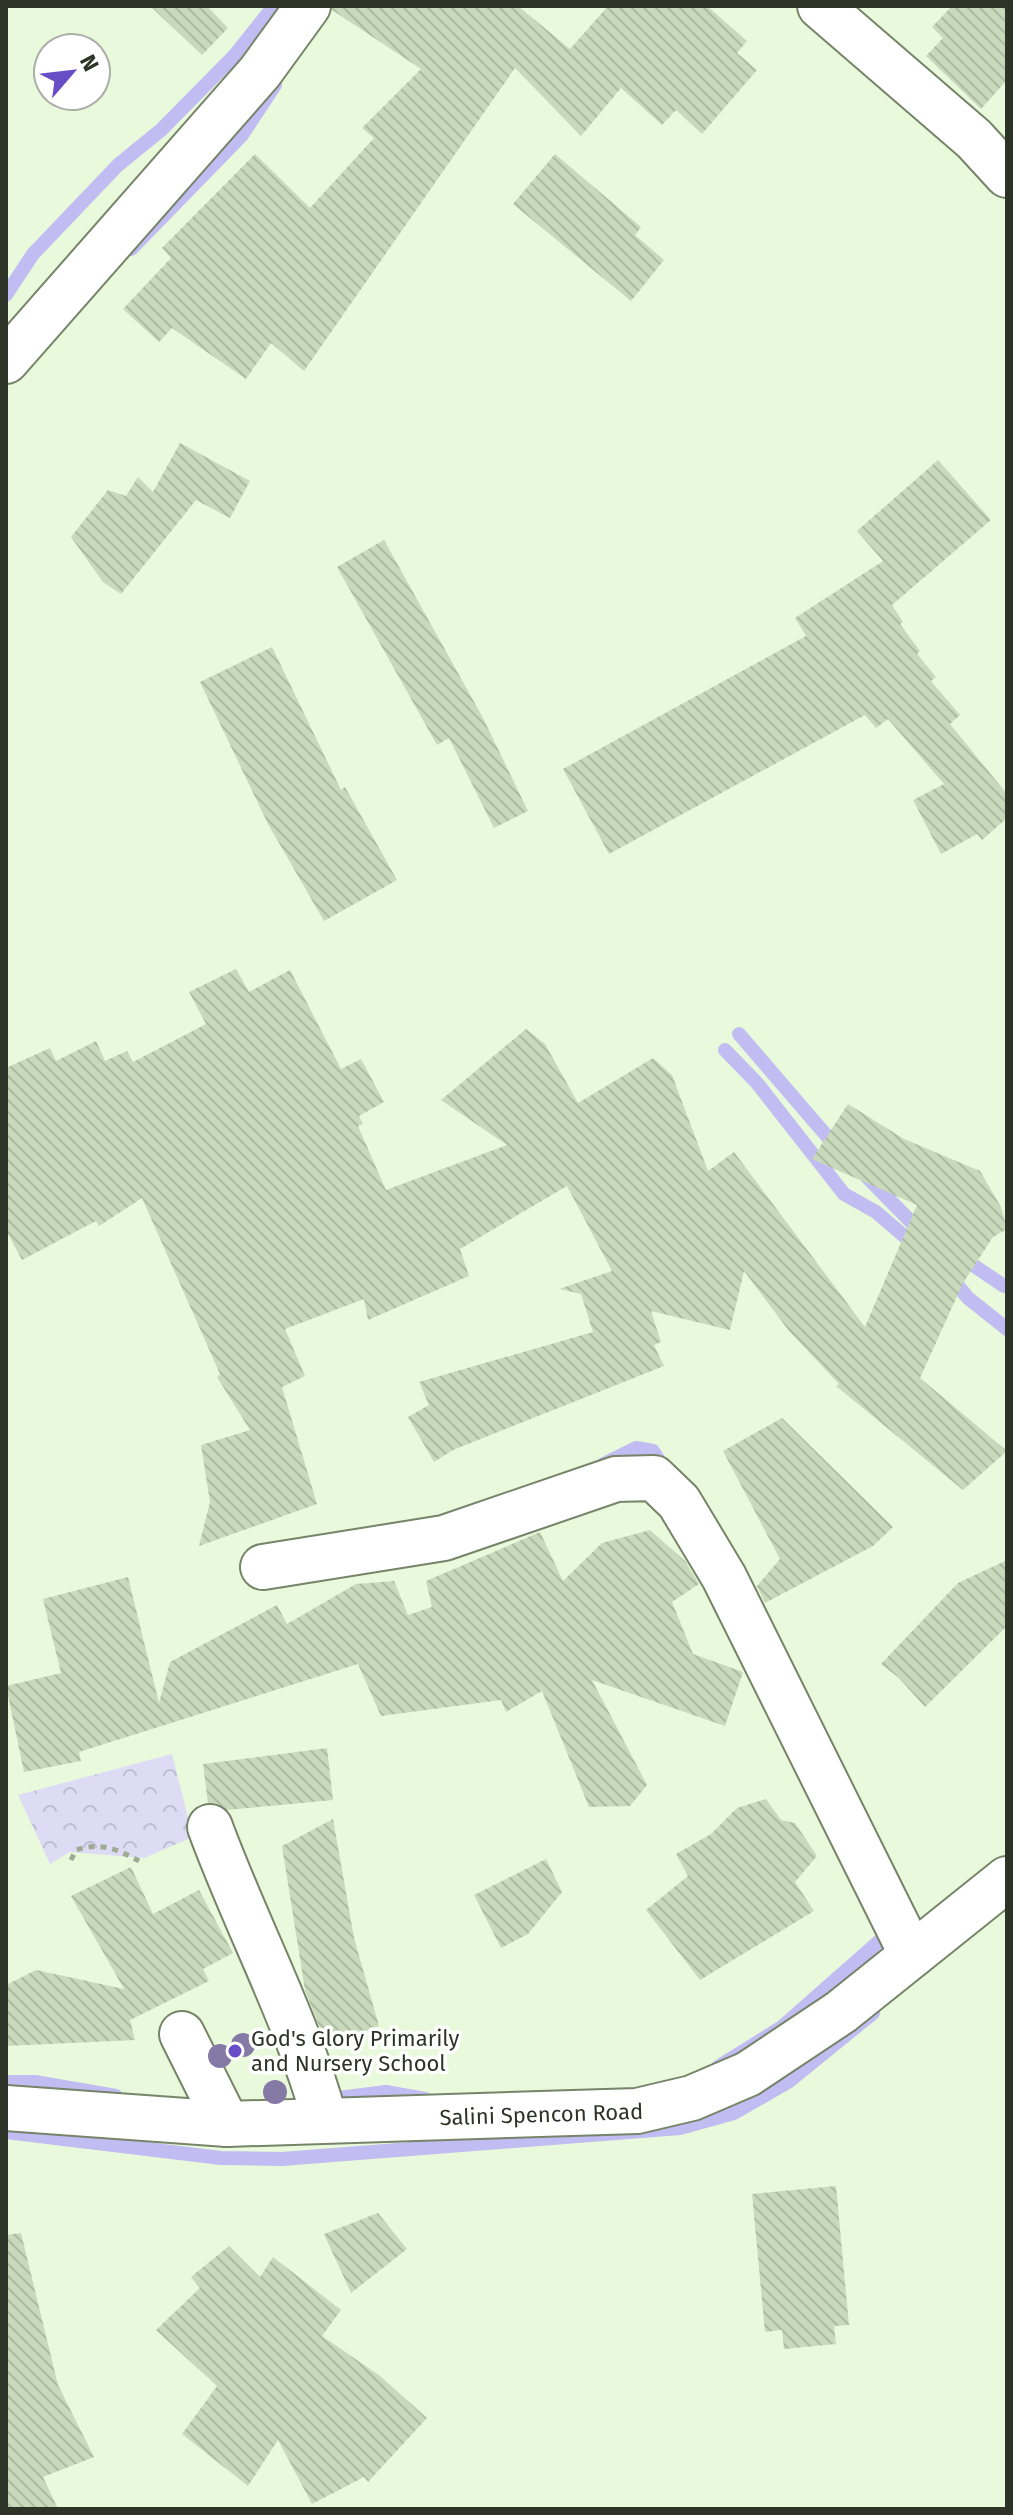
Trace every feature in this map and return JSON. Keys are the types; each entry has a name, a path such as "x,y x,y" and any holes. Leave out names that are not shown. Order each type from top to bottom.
{"street":[{"path":"7,356 195,149 260,72 308,6"},
{"path":"820,6 974,139 1007,175"},
{"path":"263,1567 444,1538 616,1479 654,1478 679,1502 724,1577 912,1955"},
{"path":"210,1827 237,1902 315,2083 325,2120"},
{"name":"Salini Spencon Road","path":"6,2108 227,2124 637,2111 692,2098 748,2074 841,2012 1007,1879"},
{"path":"182,2034 227,2124"}],"path":[{"path":"71,1860 76,1850 92,1845 115,1848 139,1861"}],"green space":[{"path":"172,1754 193,1837 144,1858 70,1852 50,1864 18,1795"}],"building":[{"path":"150,6 207,6 228,28 202,55"},
{"path":"333,6 518,6 570,49 608,6 707,6 747,41 737,53 757,70 702,134 676,110 662,125 621,88 581,136 515,68 304,371 271,343 246,379 172,328 159,342 123,309 171,258 162,248 255,154 310,208 374,138 362,128 421,69 332,10"},
{"path":"952,6 1007,6 1007,80 981,109 926,56 943,38 932,27"},
{"path":"555,154 641,227 635,235 664,260 631,301 513,204"},
{"path":"180,443 250,481 230,518 196,500 121,594 103,582 71,537 108,490 126,496 138,477 153,492"},
{"path":"938,460 991,520 892,605 903,622 900,624 920,651 917,654 936,677 931,681 960,715 950,724 1007,794 1007,818 982,840 977,834 941,854 913,800 944,784 888,719 876,728 865,715 609,854 563,769 806,636 795,618 883,561 857,531"},
{"path":"384,540 483,718 528,811 494,828 449,738 437,745 337,567"},
{"path":"272,647 341,790 345,787 397,880 324,921 268,824 200,682"},
{"path":"236,969 249,992 290,970 341,1069 361,1059 384,1102 359,1116 363,1124 358,1126 386,1190 507,1145 441,1100 526,1029 545,1044 578,1103 653,1058 672,1075 708,1171 734,1152 865,1327 917,1205 812,1159 848,1104 904,1139 980,1171 1001,1207 1007,1229 993,1237 963,1283 920,1378 1007,1451 963,1490 836,1386 839,1384 789,1331 744,1271 730,1330 651,1311 661,1342 654,1345 664,1366 453,1450 434,1462 408,1417 429,1405 419,1382 593,1332 581,1294 559,1289 612,1271 567,1186 460,1249 469,1276 368,1320 364,1299 285,1329 305,1376 282,1387 317,1504 199,1546 210,1502 201,1445 250,1430 217,1377 220,1374 142,1198 99,1226 96,1221 22,1260 6,1230 6,1068 50,1048 56,1061 96,1041 105,1061 127,1051 133,1062 206,1024 189,992"},
{"path":"782,1418 893,1527 873,1546 765,1603 757,1586 780,1559 723,1451"},
{"path":"650,1530 685,1561 699,1584 672,1602 693,1654 743,1672 725,1726 592,1680 647,1785 630,1806 589,1807 542,1691 506,1712 501,1700 381,1716 358,1664 79,1752 81,1761 24,1772 6,1686 61,1673 43,1599 128,1577 159,1703 170,1662 277,1605 287,1624 356,1584 394,1581 408,1615 432,1607 426,1581 540,1532 563,1581 602,1543"},
{"path":"1007,1560 1007,1626 925,1707 899,1678 881,1664 958,1583"},
{"path":"327,1748 333,1800 227,1810 208,1803 203,1764"},
{"path":"766,1799 781,1820 795,1823 817,1856 795,1882 814,1911 700,1980 646,1910 688,1876 676,1854 711,1834 737,1808"},
{"path":"333,1819 354,1938 379,2026 327,2046 305,1990 282,1846"},
{"path":"546,1859 562,1892 528,1934 501,1948 474,1895"},
{"path":"131,1867 153,1914 199,1890 233,1953 203,1969 209,1981 130,2020 135,2040 6,2046 6,1985 36,1970 124,1989 71,1896"},
{"path":"836,2186 849,2325 834,2326 836,2344 784,2349 782,2330 765,2332 752,2194"},
{"path":"378,2213 407,2249 351,2293 324,2234"},
{"path":"21,2233 58,2385 94,2457 43,2477 58,2509 6,2509 6,2235"},
{"path":"229,2246 260,2277 273,2257 341,2310 322,2336 380,2376 427,2418 368,2482 364,2477 312,2504 278,2440 248,2486 182,2434 217,2386 156,2330 200,2288 191,2277"}],"waterway":[{"path":"6,295 33,254 118,165 161,130 234,56 274,6"},
{"path":"131,249 242,135 275,85"},
{"path":"739,1034 838,1149"},
{"path":"725,1050 757,1083 844,1194 876,1212 918,1248"},
{"path":"867,1177 923,1234"},
{"path":"961,1257 1004,1286 1007,1285"},
{"path":"949,1275 968,1298 1007,1329"},
{"path":"602,1465 636,1448 653,1451 666,1471"},
{"path":"718,2067 782,2027 884,1937 883,1925"},
{"path":"6,2132 221,2158 282,2159 680,2128 734,2113 788,2082 873,2013"},
{"path":"6,2082 35,2082 116,2096"},
{"path":"323,2100 386,2092 425,2099"}],"place":[{"name":"God's Glory Primarily and Nursery School","path":"235,2051"}]}
